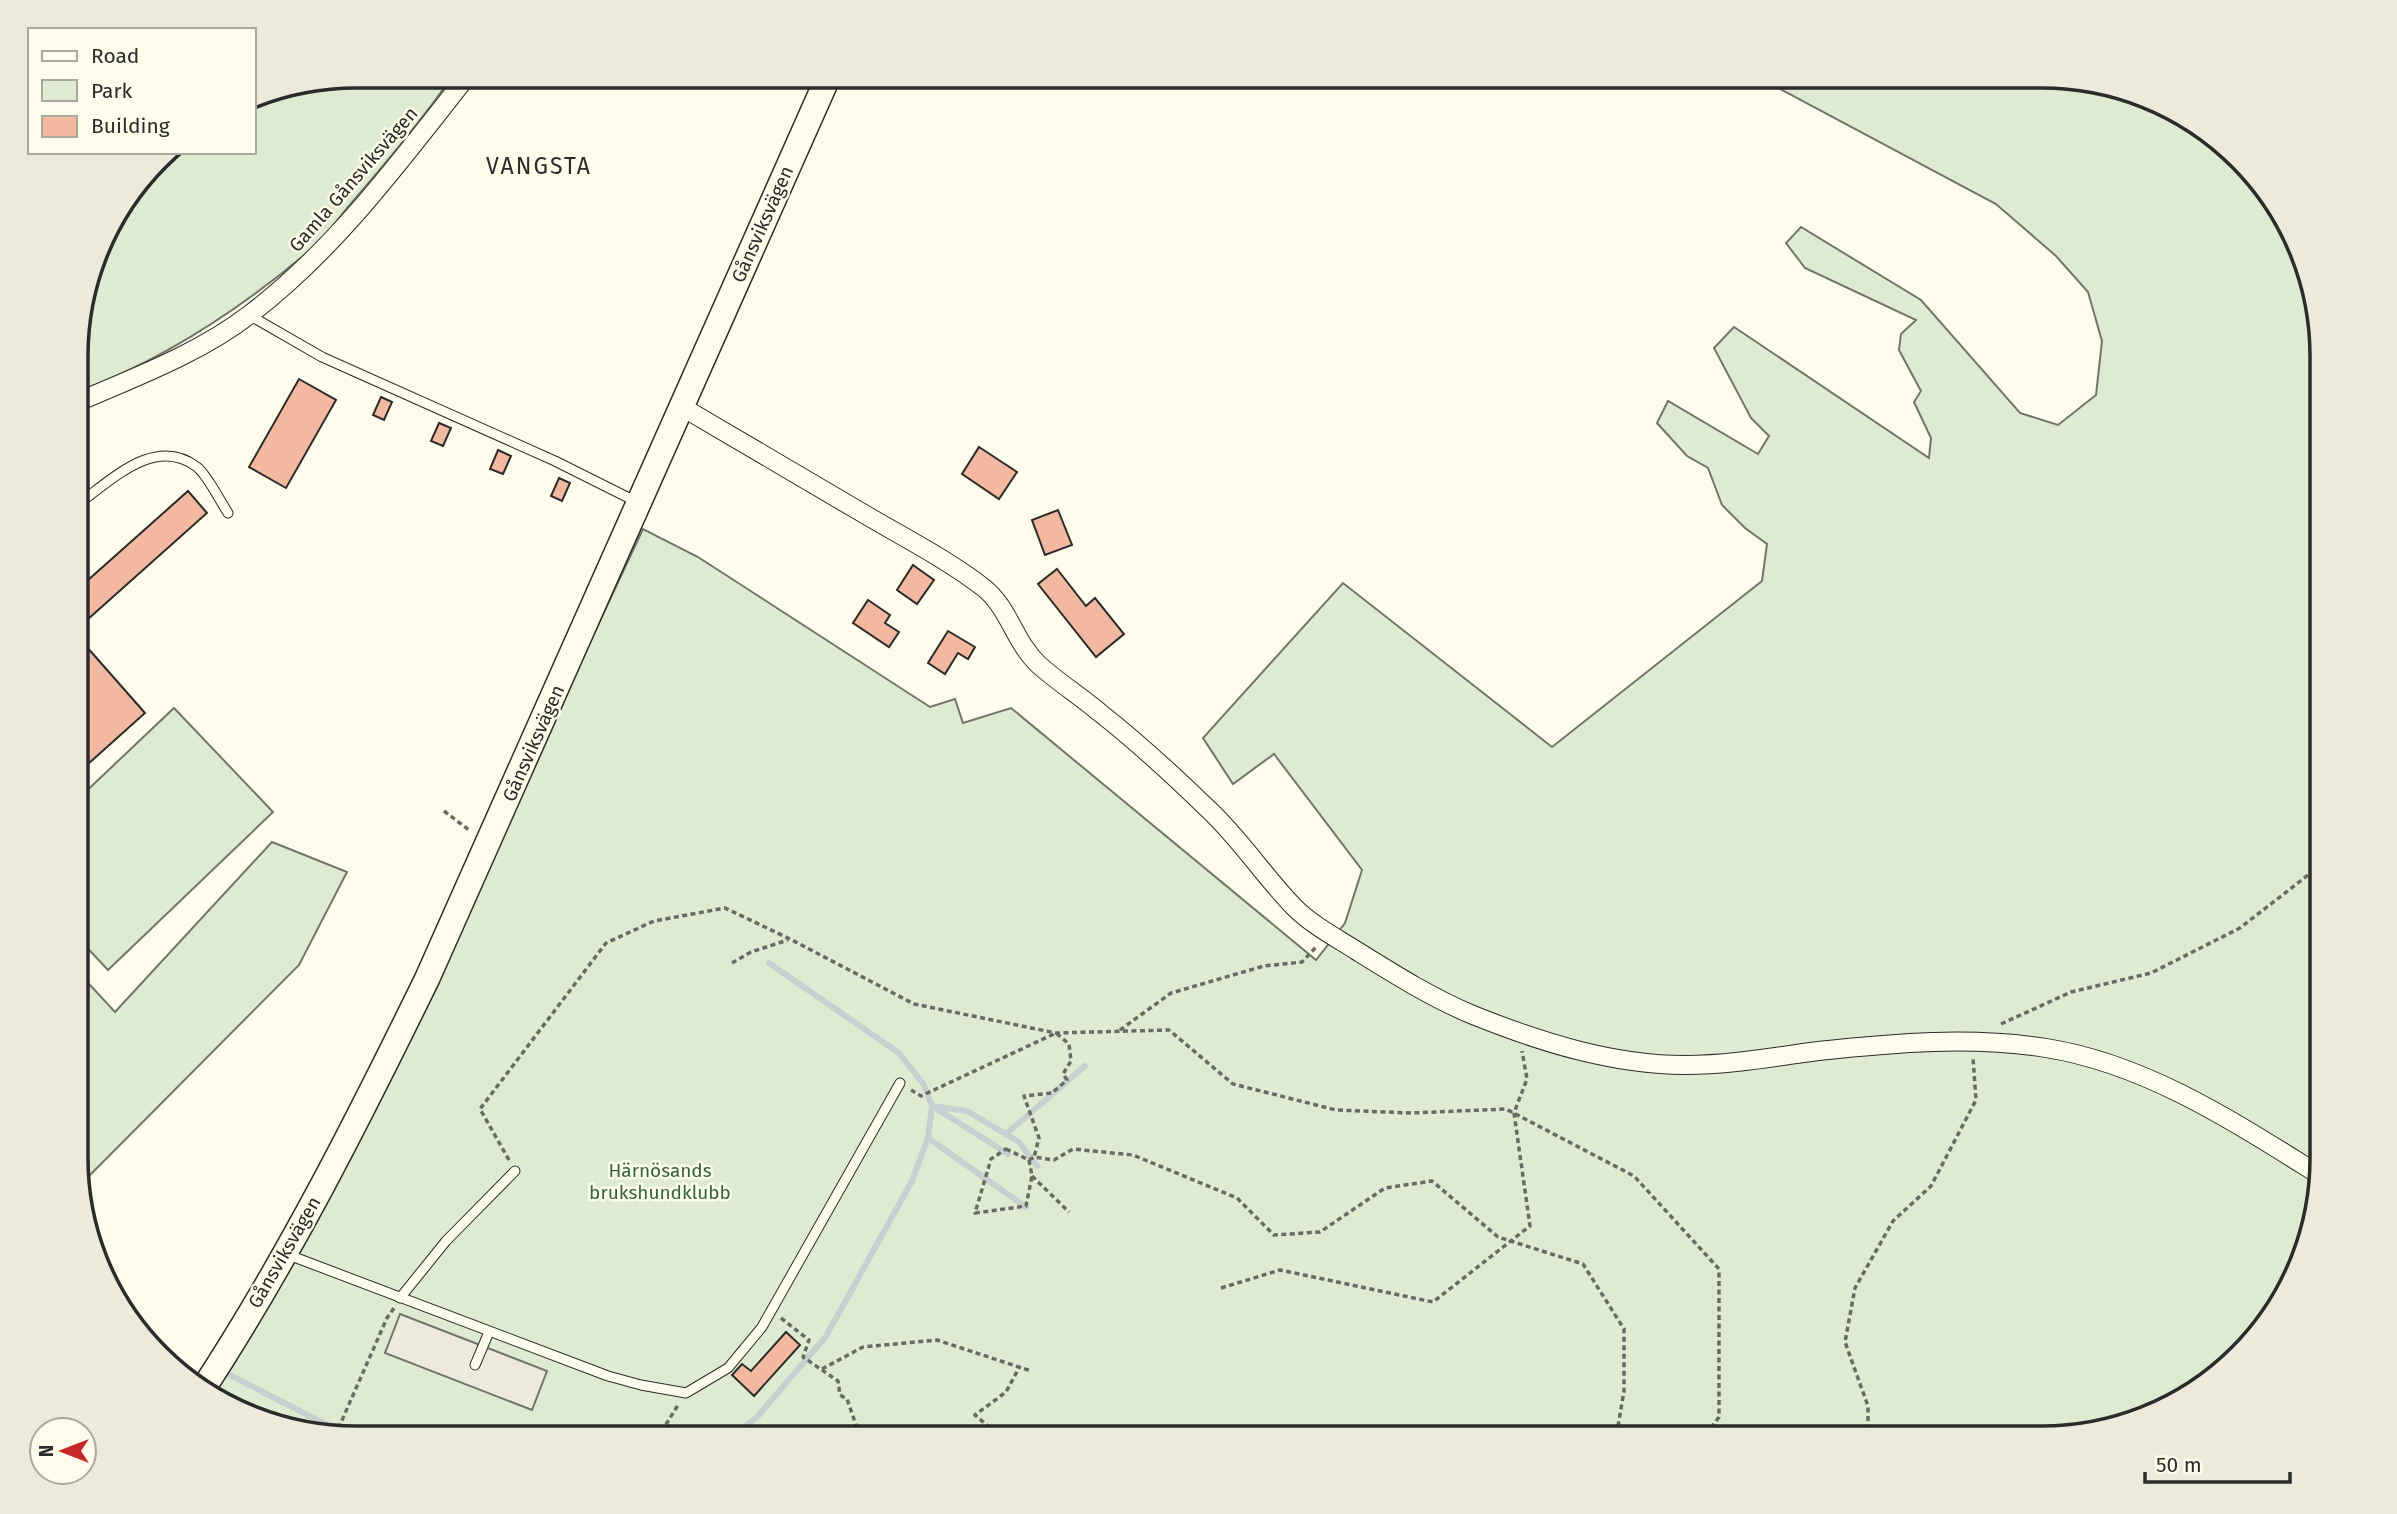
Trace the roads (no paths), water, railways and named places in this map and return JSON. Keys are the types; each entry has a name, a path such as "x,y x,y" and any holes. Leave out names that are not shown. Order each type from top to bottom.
{"main road":[{"name":"Gånsviksvägen","path":"208,1381 286,1254 372,1092 427,979 823,88"}],"street":[{"name":"Gamla Gånsviksvägen","path":"88,397 216,337 249,315 300,272 345,225 386,179 458,88"},
{"path":"682,407 909,540 984,588 998,601 1027,653 1103,714 1210,810 1299,912 1328,933 1452,1006 1580,1051 1627,1061 1683,1065 1721,1064 1923,1042 1972,1041 2047,1048 2131,1072 2209,1109 2309,1169"}],"lane":[{"path":"249,315 322,357 555,461 639,503"},
{"path":"88,497 135,464 155,455 178,457 199,468 228,513"},
{"path":"286,1254 608,1376 686,1393 728,1368 762,1327 900,1083"},
{"path":"400,1298 446,1241 515,1171"},
{"path":"475,1365 489,1332"}],"waterway":[{"path":"769,963 899,1053 924,1085 932,1106 928,1138 912,1181 825,1338 807,1358"},
{"path":"1006,1134 1085,1066"},
{"path":"932,1106 967,1111 1019,1142 1037,1166"},
{"path":"934,1107 1008,1154"},
{"path":"928,1138 1026,1207"},
{"path":"746,1426 757,1417 804,1362"},
{"path":"223,1377 226,1373 327,1425"}],"district":[{"name":"VANGSTA","path":"539,166"}],"park label":[{"name":"Härnösands brukshundklubb","path":"660,1181"}]}
